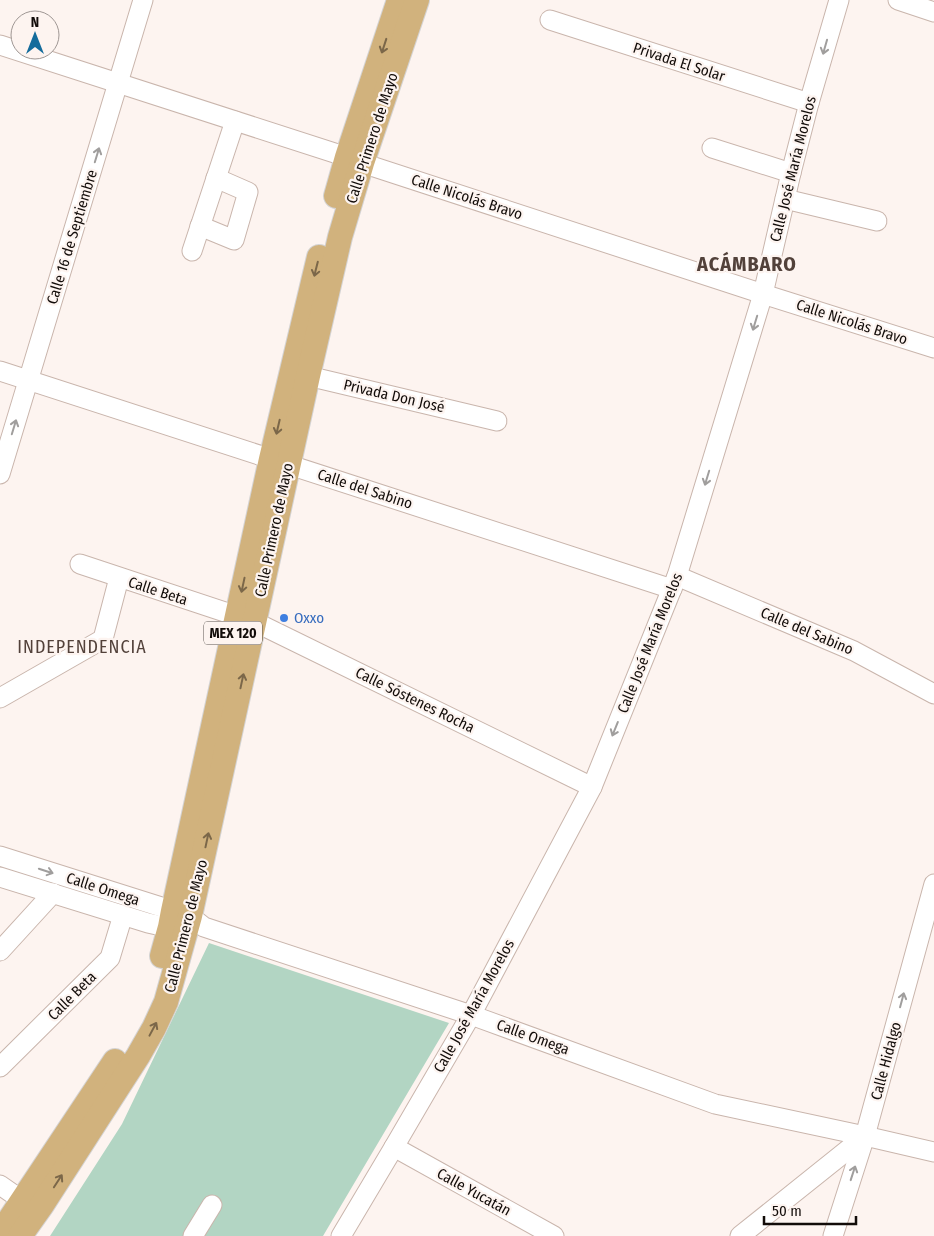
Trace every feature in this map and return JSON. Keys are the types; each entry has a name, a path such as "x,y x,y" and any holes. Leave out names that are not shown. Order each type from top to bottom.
{"main road":[{"name":"Calle Primero de Mayo","path":"355,160 399,0"},
{"name":"Calle Primero de Mayo","path":"17,1235 33,1203 133,1033 149,1003 185,923 245,620 299,373 323,238 417,0"}],"street":[{"name":"Calle 16 de Septiembre","path":"0,474 143,0"},
{"name":"Calle José María Morelos","path":"341,1236 471,1014 592,787 674,583 763,294 809,103 839,0"},
{"path":"898,0 934,12"},
{"name":"Privada El Solar","path":"550,20 809,103"},
{"name":"Calle Nicolás Bravo","path":"0,45 934,348"},
{"path":"192,251 235,121"},
{"path":"712,148 791,173"},
{"path":"200,226 234,240 248,192 216,178"},
{"path":"785,199 877,221"},
{"name":"Calle del Sabino","path":"0,371 279,461 674,583 854,650 934,694"},
{"name":"Privada Don José","path":"299,373 497,420"},
{"name":"Calle Beta","path":"80,564 245,620"},
{"path":"0,698 103,639 120,578"},
{"name":"Calle Sóstenes Rocha","path":"245,620 592,787"},
{"name":"Calle Omega","path":"0,856 185,923 471,1014 715,1104 934,1152"},
{"name":"Calle Omega","path":"0,877 148,923 185,923"},
{"name":"Calle Hidalgo","path":"833,1236 865,1136 934,884"},
{"path":"0,951 53,893"},
{"name":"Calle Beta","path":"1,1065 110,958 122,915"},
{"path":"740,1236 865,1136"},
{"name":"Calle Yucatán","path":"394,1148 554,1236"},
{"path":"0,1185 33,1203"},
{"path":"193,1236 212,1205"}],"green space":[{"path":"209,943 449,1023 323,1236 50,1236 122,1124"}],"place":[{"name":"Oxxo","path":"284,618"}],"district":[{"name":"ACÁMBARO","path":"747,264"},
{"name":"INDEPENDENCIA","path":"82,647"}]}
